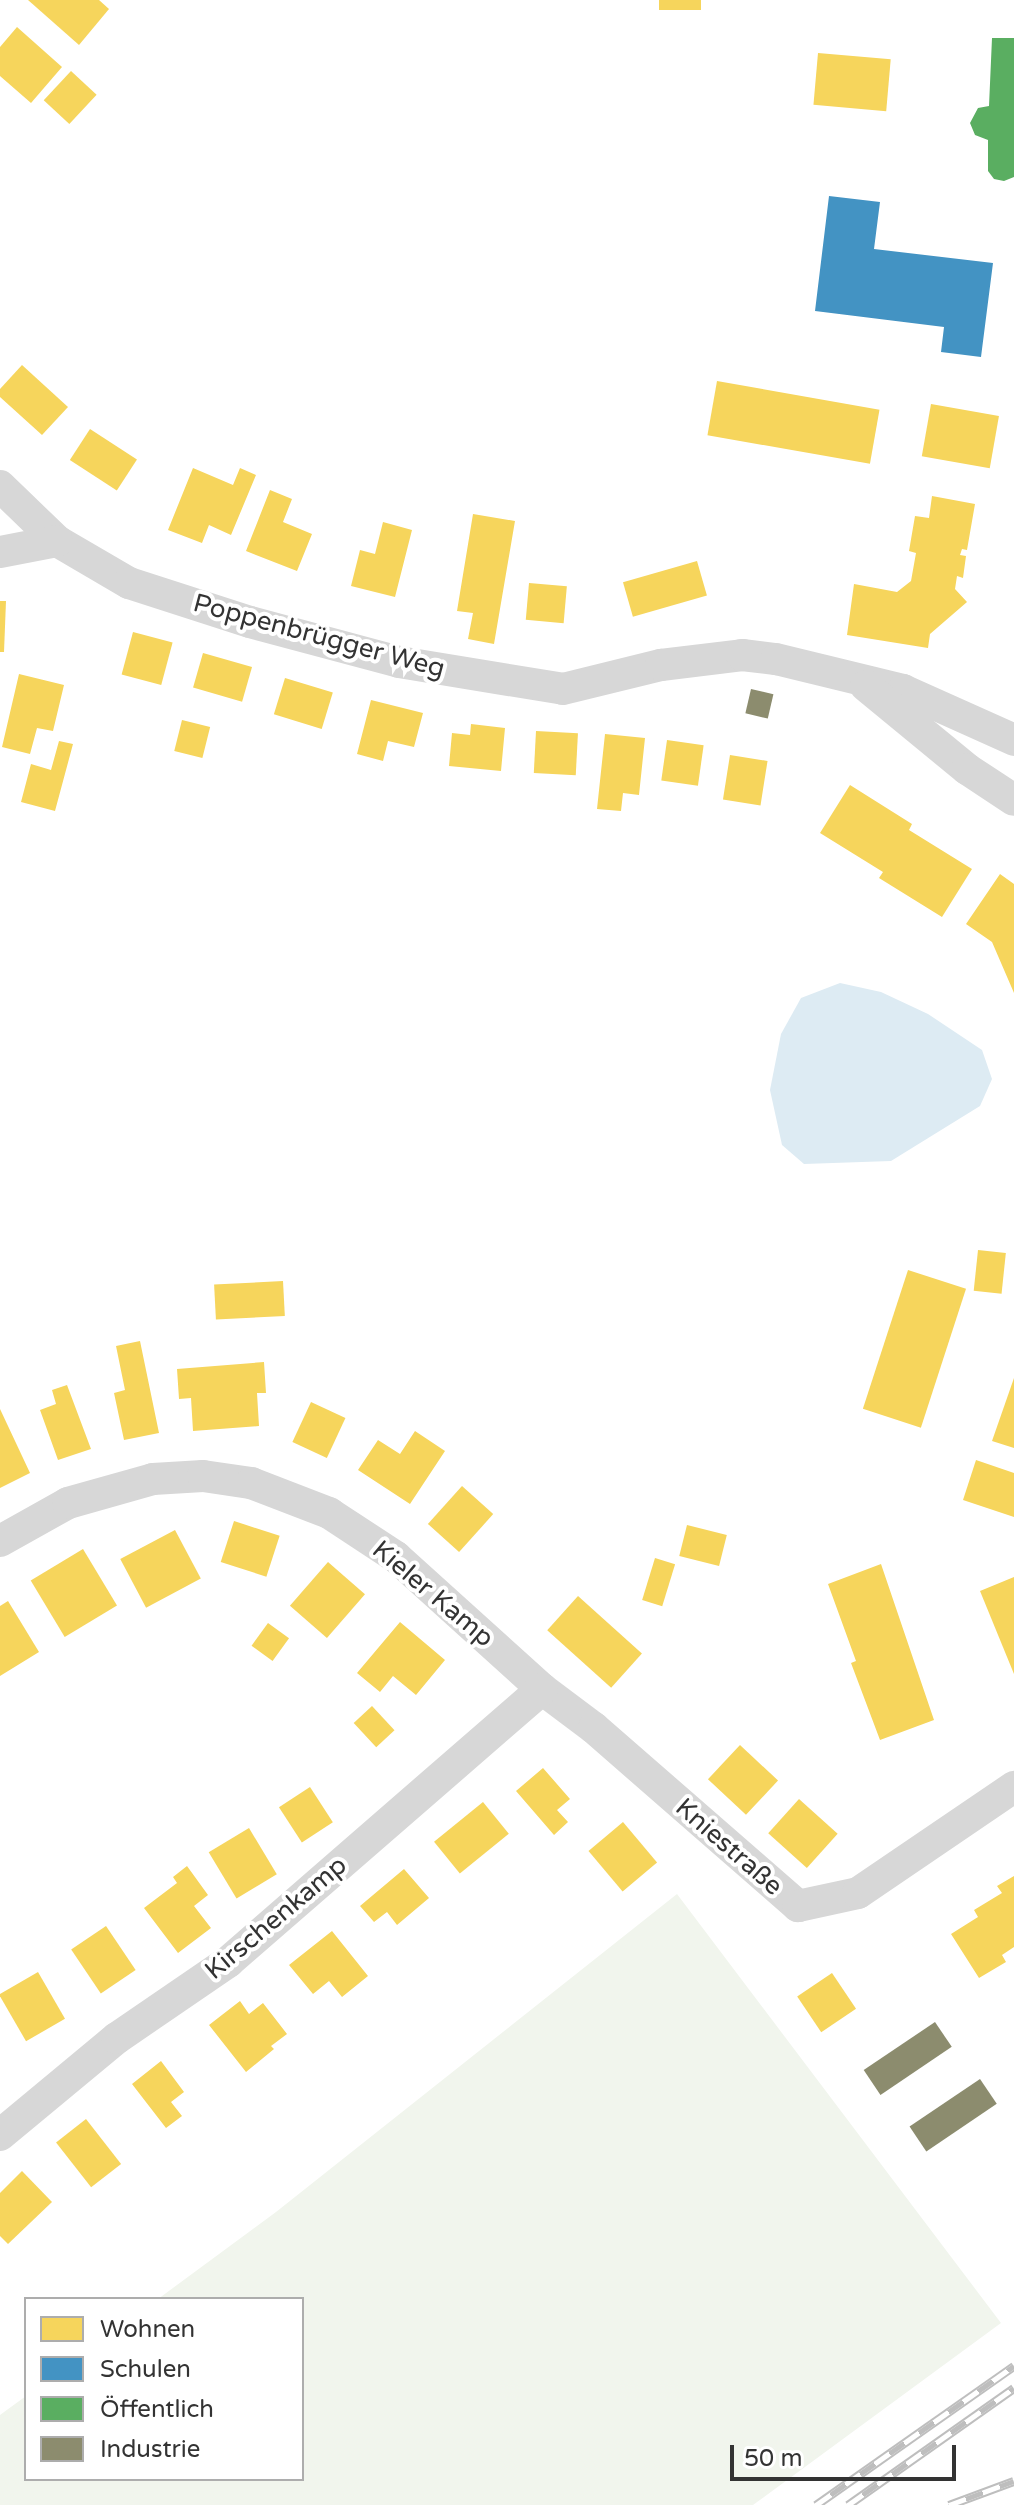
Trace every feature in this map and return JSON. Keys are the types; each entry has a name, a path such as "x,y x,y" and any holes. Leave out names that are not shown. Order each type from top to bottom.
{"street":[{"name":"Poppenbrügger Weg","path":"0,486 57,541 129,583 250,622 399,662 563,689 661,665 742,655 802,664 903,690 1014,740"},
{"path":"0,552 57,541"},
{"name":"Poppenbrügger Weg","path":"858,679 967,769 1014,800"},
{"name":"Kieler Kamp","path":"0,1541 68,1503 153,1479 203,1476 251,1483 329,1513 396,1557 542,1689"},
{"name":"Kniestraße","path":"542,1689 594,1728 798,1906 858,1893 1014,1787"},
{"name":"Kirschenkamp","path":"0,2135 117,2038 228,1962 542,1689"}],"shaded area":[{"path":"840,983 881,992 928,1014 982,1050 992,1079 980,1106 891,1161 804,1164 782,1145 770,1090 781,1034 801,998"},
{"path":"677,1894 1001,2323 753,2505 0,2505 0,2415 24,2397 24,2481 304,2481 304,2297 161,2297 276,2212"}],"building: Wohnen":[{"path":"28,0 99,0 109,9 79,45"},
{"path":"659,0 701,0 701,10 659,10"},
{"path":"17,27 62,67 31,103 0,76 0,47"},
{"path":"818,53 891,59 886,111 813,105"},
{"path":"71,71 97,95 69,124 44,100"},
{"path":"22,365 68,407 42,435 0,397 0,389"},
{"path":"717,381 879,410 870,464 707,435"},
{"path":"931,404 999,416 990,468 922,456"},
{"path":"90,429 137,459 117,491 70,460"},
{"path":"193,468 233,485 240,468 256,475 231,535 209,525 202,543 168,530"},
{"path":"270,490 292,499 283,522 312,534 297,571 246,551"},
{"path":"932,496 975,504 967,550 962,549 960,555 966,556 963,578 957,576 955,589 967,602 930,634 928,648 847,635 854,584 897,592 911,581 916,553 909,551 915,516 929,518"},
{"path":"473,514 515,521 494,644 468,639 473,613 457,611"},
{"path":"383,522 412,530 395,597 351,586 360,550 375,554"},
{"path":"697,561 707,596 633,617 623,582"},
{"path":"529,583 567,586 564,623 526,620"},
{"path":"0,601 6,601 4,652 0,652"},
{"path":"133,632 173,643 161,685 122,675"},
{"path":"203,653 252,667 242,702 193,688"},
{"path":"19,674 64,685 53,731 37,728 30,754 2,747"},
{"path":"285,678 333,693 322,729 274,714"},
{"path":"371,700 423,713 414,747 388,741 383,761 357,754"},
{"path":"182,720 210,727 202,758 174,751"},
{"path":"471,724 505,728 501,771 449,766 452,733 470,735"},
{"path":"536,731 578,733 576,775 534,773"},
{"path":"605,734 645,738 639,795 623,793 621,811 597,809"},
{"path":"667,740 704,745 698,786 661,781"},
{"path":"59,741 73,744 55,811 21,802 31,764 51,770"},
{"path":"730,755 768,761 760,805 723,799"},
{"path":"850,785 912,824 909,830 972,869 942,917 879,878 883,872 820,833"},
{"path":"1000,874 1014,884 1014,993 992,942 966,924"},
{"path":"978,1250 1006,1253 1002,1294 974,1291"},
{"path":"908,1270 966,1289 921,1428 863,1409"},
{"path":"283,1281 285,1316 216,1320 214,1285"},
{"path":"140,1341 159,1433 124,1440 114,1393 125,1390 116,1346"},
{"path":"264,1362 266,1393 257,1393 259,1426 193,1431 191,1398 179,1399 177,1369"},
{"path":"1014,1378 1014,1448 992,1441"},
{"path":"67,1385 91,1449 58,1460 40,1410 56,1404 52,1390"},
{"path":"311,1402 345,1418 327,1458 292,1442"},
{"path":"0,1409 30,1473 0,1488"},
{"path":"415,1431 445,1451 410,1504 358,1470 378,1440 400,1454"},
{"path":"976,1460 1014,1473 1014,1517 963,1500"},
{"path":"462,1486 493,1514 459,1552 428,1524"},
{"path":"234,1521 280,1536 266,1577 221,1562"},
{"path":"687,1525 727,1535 719,1566 679,1556"},
{"path":"175,1530 201,1579 146,1608 120,1559"},
{"path":"83,1549 117,1606 65,1637 31,1580"},
{"path":"655,1558 675,1564 662,1606 642,1600"},
{"path":"328,1562 365,1594 327,1638 290,1606"},
{"path":"881,1564 934,1720 880,1740 851,1663 856,1661 828,1584"},
{"path":"1014,1577 1014,1674 980,1591"},
{"path":"578,1596 642,1654 611,1688 547,1630"},
{"path":"8,1601 39,1652 0,1676 0,1606"},
{"path":"400,1622 445,1660 416,1695 393,1676 380,1692 357,1673"},
{"path":"268,1623 289,1638 273,1661 252,1646"},
{"path":"372,1706 395,1730 376,1747 354,1723"},
{"path":"740,1745 778,1780 746,1815 708,1779"},
{"path":"543,1768 570,1799 557,1810 568,1822 554,1835 516,1791"},
{"path":"310,1787 333,1822 302,1842 279,1807"},
{"path":"799,1799 838,1834 807,1868 768,1833"},
{"path":"483,1802 509,1834 460,1874 434,1842"},
{"path":"623,1822 657,1863 623,1892 589,1851"},
{"path":"249,1828 277,1874 237,1898 209,1852"},
{"path":"187,1866 208,1895 194,1906 211,1928 178,1953 144,1908 177,1883 173,1877"},
{"path":"404,1869 429,1898 397,1925 387,1912 374,1922 360,1906"},
{"path":"1014,1876 1014,1947 1002,1955 1006,1962 979,1978 951,1934 978,1917 974,1910 1002,1893 997,1886"},
{"path":"106,1926 136,1970 101,1993 71,1949"},
{"path":"332,1931 368,1976 342,1997 329,1981 313,1994 289,1965"},
{"path":"38,1972 65,2019 26,2041 0,1994"},
{"path":"832,1973 856,2009 821,2032 797,1996"},
{"path":"240,2001 249,2014 263,2003 287,2034 246,2072 209,2025"},
{"path":"161,2061 184,2092 171,2102 182,2116 166,2128 132,2084"},
{"path":"86,2119 121,2164 91,2187 56,2142"},
{"path":"22,2171 52,2202 8,2244 0,2236 0,2193"}],"building: Schulen":[{"path":"829,196 880,202 874,249 993,263 981,357 941,352 944,327 815,311"}],"building: Öffentlich":[{"path":"992,38 1014,38 1014,177 1004,181 994,179 988,171 988,140 975,135 970,123 978,108 989,106"}],"building: Industrie":[{"path":"751,689 773,694 768,719 745,713"},
{"path":"935,2022 952,2047 880,2095 864,2070"},
{"path":"980,2079 997,2104 926,2151 910,2127"}],"railway":[{"path":"816,2505 1014,2366"},
{"path":"848,2505 1014,2388"},
{"path":"949,2505 1014,2481"}]}
